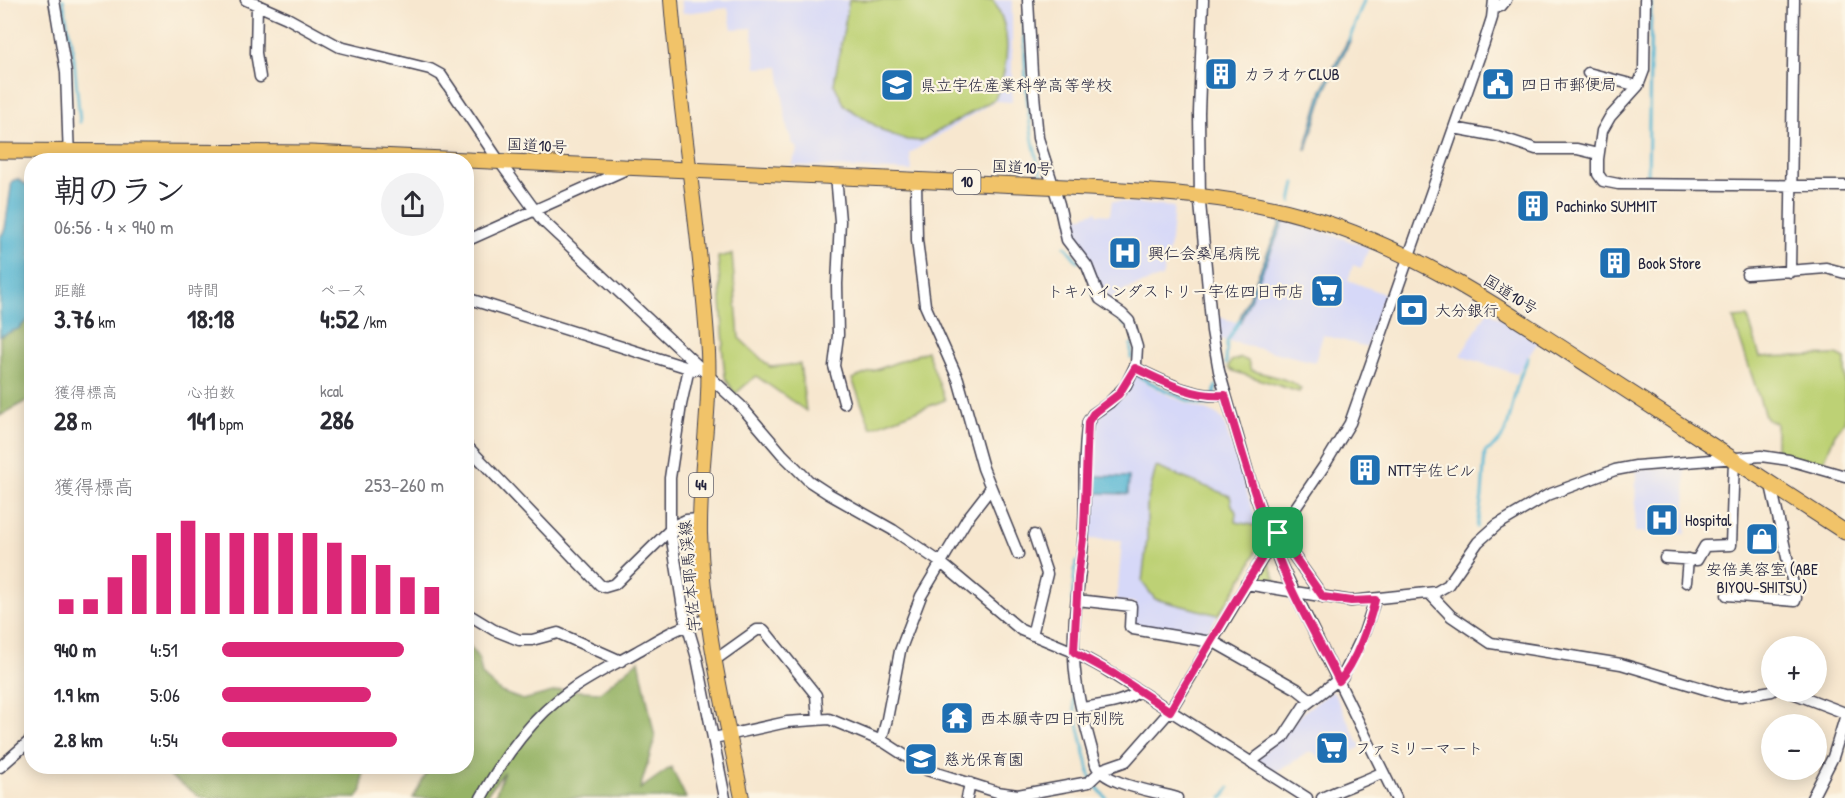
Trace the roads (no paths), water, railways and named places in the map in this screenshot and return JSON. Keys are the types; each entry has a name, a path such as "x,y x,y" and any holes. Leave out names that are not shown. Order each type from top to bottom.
{"highway":[{"name":"国道10号","path":"0,151 28,153"},
{"name":"国道10号","path":"474,160 1053,186 1199,195 1234,200 1312,219 1374,240 1479,294 1845,532"}],"main road":[{"name":"宇佐本耶馬渓線","path":"671,0 690,170 709,377 700,519 708,620 742,798"}],"street":[{"path":"54,0 65,63 69,153"},
{"path":"1028,0 1037,132 1067,240 1089,269 1100,299 1126,318 1132,328 1137,354 1135,368 1119,394 1093,414 1088,422 1084,531 1070,650 1082,708 1100,773 1118,782 1176,798"},
{"path":"1203,0 1199,195 1212,331 1225,395 1251,483 1272,543 1293,591 1396,798"},
{"path":"714,738 787,722 818,719 840,723 881,741 927,770 1007,795 1046,794 1086,783 1103,769 1128,759 1170,711 1246,584 1350,423 1484,44 1494,5 1501,6 1506,0"},
{"path":"1646,0 1643,76 1638,86 1606,122 1602,131 1598,154 1599,176 1603,181 1611,184 1845,186"},
{"path":"1790,272 1794,0"},
{"path":"251,2 260,77"},
{"path":"251,2 340,47 436,71 549,228 741,406 782,454 809,481 893,530 940,562 1011,623 1032,635 1070,650 1307,798"},
{"path":"1588,73 1638,86"},
{"path":"1454,128 1497,136 1536,149 1576,149 1598,154"},
{"path":"474,238 630,167"},
{"path":"836,176 840,220 837,342 834,366 844,403"},
{"path":"916,180 917,240 925,305 958,379 983,468 1018,554"},
{"path":"1748,274 1826,268 1845,273"},
{"path":"474,301 689,368 709,377"},
{"name":"44","path":"689,368 670,478 670,528 680,594 697,658 725,798"},
{"path":"1135,368 1201,395 1225,395"},
{"path":"474,453 600,585 605,587 615,584 670,528 686,520 700,519"},
{"path":"1246,584 1351,601 1430,594 1448,585 1483,537 1517,512 1548,495 1623,468 1751,456 1776,457 1845,476"},
{"path":"1665,558 1699,559 1705,546 1731,545 1732,459"},
{"path":"1727,595 1795,601 1771,485"},
{"path":"881,741 900,651 921,596 940,562 990,488"},
{"path":"1278,533 1323,597"},
{"path":"1032,635 1047,574 1034,535"},
{"path":"1686,582 1688,559"},
{"path":"1430,594 1450,616 1491,643 1622,664 1725,695 1741,696 1761,693"},
{"path":"1077,600 1131,606 1129,623 1133,629 1211,641 1300,691 1311,700"},
{"path":"1251,763 1281,739 1301,709 1339,681 1351,662 1364,633 1375,600"},
{"path":"474,618 513,638 527,640 558,633 621,661"},
{"path":"481,798 511,750 543,712 573,688 687,624 708,620"},
{"path":"715,660 757,630 764,630 816,694 818,719"},
{"path":"1082,708 1120,700 1139,691"},
{"path":"1816,702 1845,713"},
{"path":"1812,798 1833,757 1845,718"},
{"path":"0,767 24,746"},
{"path":"1322,798 1383,772"},
{"path":"967,798 970,783"}],"water":[{"path":"1349,38 1351,39 1325,91 1307,149 1305,149 1322,90"},
{"path":"17,179 24,184 24,323 18,329 0,336 0,238 5,229 12,181"},
{"path":"1281,221 1284,221 1240,323 1238,322"},
{"path":"1095,476 1129,477 1128,494 1095,493"}],"waterway":[{"path":"63,0 74,59 80,122"},
{"path":"1349,40 1364,0"},
{"path":"1648,180 1651,0"},
{"path":"1024,15 1029,117 1042,176"},
{"path":"1291,202 1295,183"},
{"path":"1065,246 1078,262"},
{"path":"1091,289 1097,302 1126,326"},
{"path":"1226,364 1227,342 1240,320"},
{"path":"1131,344 1131,358"},
{"path":"1477,527 1485,452 1500,440 1508,425 1518,382 1528,358"},
{"path":"1133,374 1184,399 1204,404 1212,404 1216,386"},
{"path":"1072,600 1076,562"},
{"path":"1069,655 1075,711 1090,775 1106,798"},
{"path":"1222,798 1229,788"}],"place":[{"name":"カラオケCLUB","path":"1221,74"},
{"name":"四日市郵便局","path":"1498,84"},
{"name":"県立宇佐産業科学高等学校","path":"897,85"},
{"name":"Pachinko SUMMIT","path":"1533,206"},
{"name":"興仁会桑尾病院","path":"1125,253"},
{"name":"Book Store","path":"1615,263"},
{"name":"トキハインダストリー宇佐四日市店","path":"1327,291"},
{"name":"大分銀行","path":"1412,310"},
{"name":"NTT宇佐ビル","path":"1365,470"},
{"name":"Hospital","path":"1662,520"},
{"name":"安倍美容室 (ABE BIYOU-SHITSU)","path":"1762,539"},
{"name":"西本願寺四日市別院","path":"957,718"},
{"name":"ファミリーマート","path":"1332,748"},
{"name":"慈光保育園","path":"921,759"}]}
